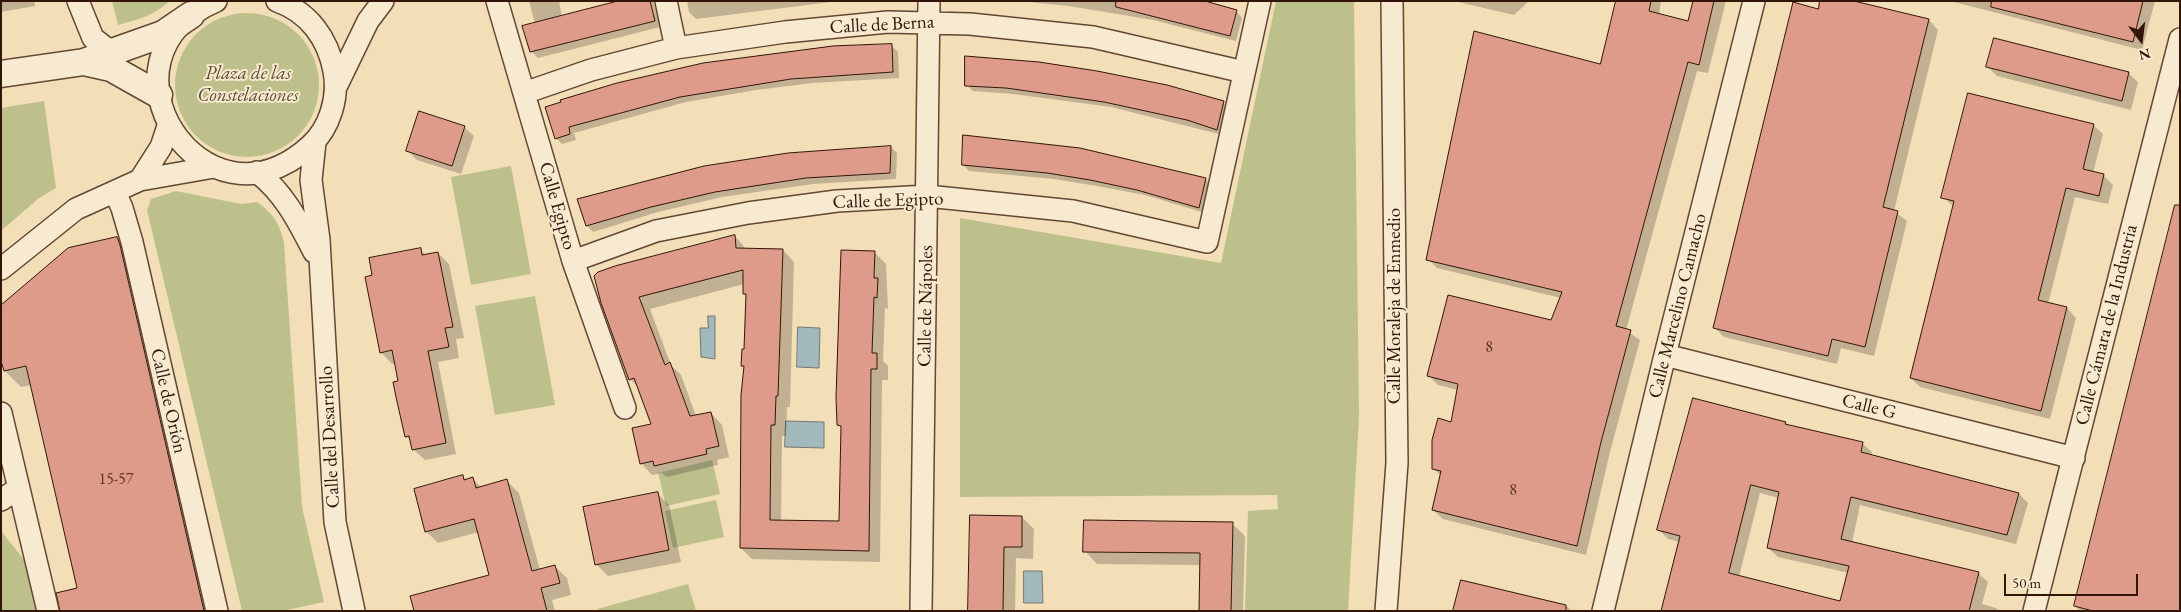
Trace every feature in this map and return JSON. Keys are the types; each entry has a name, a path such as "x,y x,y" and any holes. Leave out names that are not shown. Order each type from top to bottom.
{"street":[{"path":"78,1 93,38 111,52"},
{"path":"1,74 84,62 163,34 216,1"},
{"path":"280,2 310,1"},
{"path":"192,15 176,31 165,51 159,73 159,95 168,126 180,143 196,157 214,167 235,172 257,172 278,167 298,157 314,142 327,123 337,85 368,21 383,1"},
{"name":"Calle Egipto","path":"497,1 573,261 625,408"},
{"path":"666,1 676,48"},
{"path":"1244,72 1260,1"},
{"name":"Calle Moraleja de Enmedio","path":"1386,611 1398,463 1392,1"},
{"name":"Calle Marcelino Camacho","path":"1603,611 1664,356 1754,1"},
{"path":"280,2 304,16 320,33 331,55 337,85"},
{"name":"Calle de Berna","path":"524,93 591,70 676,48 785,32 888,22 929,11 1093,37 1244,72"},
{"name":"Calle de Nápoles","path":"921,611 929,11"},
{"name":"Calle Cámara de la Industria","path":"2034,611 2180,40"},
{"path":"84,62 111,68 159,95"},
{"name":"Calle de Egipto","path":"573,261 656,231 748,213 838,201 927,196 1073,211 1207,242 1244,72"},
{"path":"140,180 161,147 168,126"},
{"name":"Calle del Desarrollo","path":"314,142 311,180 319,240 335,522 354,611"},
{"path":"1,269 76,209 140,180 214,167"},
{"name":"Calle del Desarrollo","path":"257,172 273,185 294,211 319,261"},
{"name":"Calle de Orión","path":"114,192 122,208 132,242 217,611"},
{"name":"Calle G","path":"1664,356 2074,458"},
{"path":"1,413 10,494 48,611"}],"green space":[{"path":"112,1 170,1 146,16 118,25"},
{"path":"1276,1 1354,1 1359,416 1348,611 1245,611 1248,511 1278,509 1277,495 960,497 960,218 1221,263"},
{"name":"Plaza de las Constelaciones","path":"247,13 274,19 287,25 298,34 307,45 313,58 319,85 313,112 307,125 298,136 287,145 274,151 247,157 220,151 207,145 196,136 187,125 181,112 175,85 181,58 187,45 196,34 207,25 220,19"},
{"path":"44,101 56,188 39,198 1,231 1,108"},
{"path":"511,166 531,274 471,285 451,177"},
{"path":"176,191 241,204 257,202 272,215 280,230 284,243 302,507 324,602 282,611 242,611 147,210 151,199"},
{"path":"535,296 555,405 495,415 475,306"},
{"path":"712,460 720,494 666,506 658,473"},
{"path":"716,500 724,537 673,548 665,511"},
{"path":"1,531 25,561 36,611 1,611"},
{"path":"688,584 696,611 598,611 597,609"}],"water":[{"path":"708,316 715,316 715,359 701,357 700,328 708,328"},
{"path":"798,327 820,328 819,368 797,367"},
{"path":"786,421 824,422 824,448 785,447"},
{"path":"1024,571 1042,571 1043,603 1024,603"}],"building":[{"path":"618,1 650,1 655,21 530,52 522,26"},
{"path":"1116,1 1205,1 1237,10 1230,36 1116,7"},
{"path":"1616,1 1651,1 1649,11 1688,21 1693,1 1714,1 1699,65 1688,62 1616,326 1631,330 1601,442 1577,546 1432,510 1441,471 1432,469 1432,440 1438,418 1451,422 1458,384 1427,376 1448,295 1551,320 1562,292 1426,260 1474,31 1600,64"},
{"path":"1820,1 1854,1 1929,19 1883,207 1898,211 1865,347 1832,339 1828,356 1713,328 1793,2 1818,9"},
{"path":"1992,1 2143,1 2133,42 1991,7"},
{"path":"1994,38 2129,72 2122,101 1986,67"},
{"path":"892,44 893,72 791,79 680,97 569,127 570,134 555,139 545,107 561,102 560,100 617,83 703,63 833,46"},
{"path":"965,56 1039,62 1097,71 1167,85 1224,101 1217,130 1187,120 1104,102 1006,88 965,86"},
{"path":"1968,93 2094,124 2083,169 2104,174 2099,196 2066,188 2038,300 2067,307 2041,411 1910,378 1954,201 1941,198"},
{"path":"419,111 465,126 452,166 406,151"},
{"path":"963,135 1080,148 1206,178 1199,208 1137,190 1090,180 1047,173 962,165"},
{"path":"891,146 890,173 806,178 715,192 651,207 586,226 577,199 704,166 788,153"},
{"path":"2175,205 2180,205 2180,611 2093,611 2074,606"},
{"path":"735,235 736,248 783,249 778,396 776,396 775,425 771,425 770,520 839,521 841,426 837,425 836,397 841,250 875,251 874,278 878,278 877,298 874,297 872,353 877,353 877,369 871,369 869,551 740,548 741,395 744,366 741,366 742,349 744,349 746,294 743,294 743,270 639,297 665,365 670,362 690,416 711,412 719,446 706,449 707,454 654,466 653,461 640,464 632,428 651,424 634,378 629,380 601,303 594,276 598,272 615,266"},
{"path":"117,237 204,611 60,611 56,593 77,588 26,366 4,371 1,361 1,305 68,248"},
{"path":"421,248 422,255 438,252 453,327 445,328 449,347 428,351 446,443 412,450 409,436 405,437 393,382 398,381 392,350 380,353 365,277 372,275 369,258"},
{"path":"1693,398 1786,422 1785,424 1863,442 1861,452 2019,493 2007,535 1851,497 1841,539 1979,572 1969,611 1661,611 1680,536 1657,530","holes":["1751,485 1779,492 1767,548 1849,566 1840,601 1729,573"]},
{"path":"463,475 464,480 473,477 476,488 507,479 532,571 555,565 560,583 541,588 547,611 414,611 410,596 489,575 474,519 425,532 414,489"},
{"path":"658,492 669,550 595,565 583,507"},
{"path":"970,515 1022,516 1022,547 1004,547 1003,611 968,611"},
{"path":"1084,520 1233,522 1231,611 1199,611 1200,553 1083,552"},
{"path":"1461,580 1566,605 1566,611 1453,611"}]}
